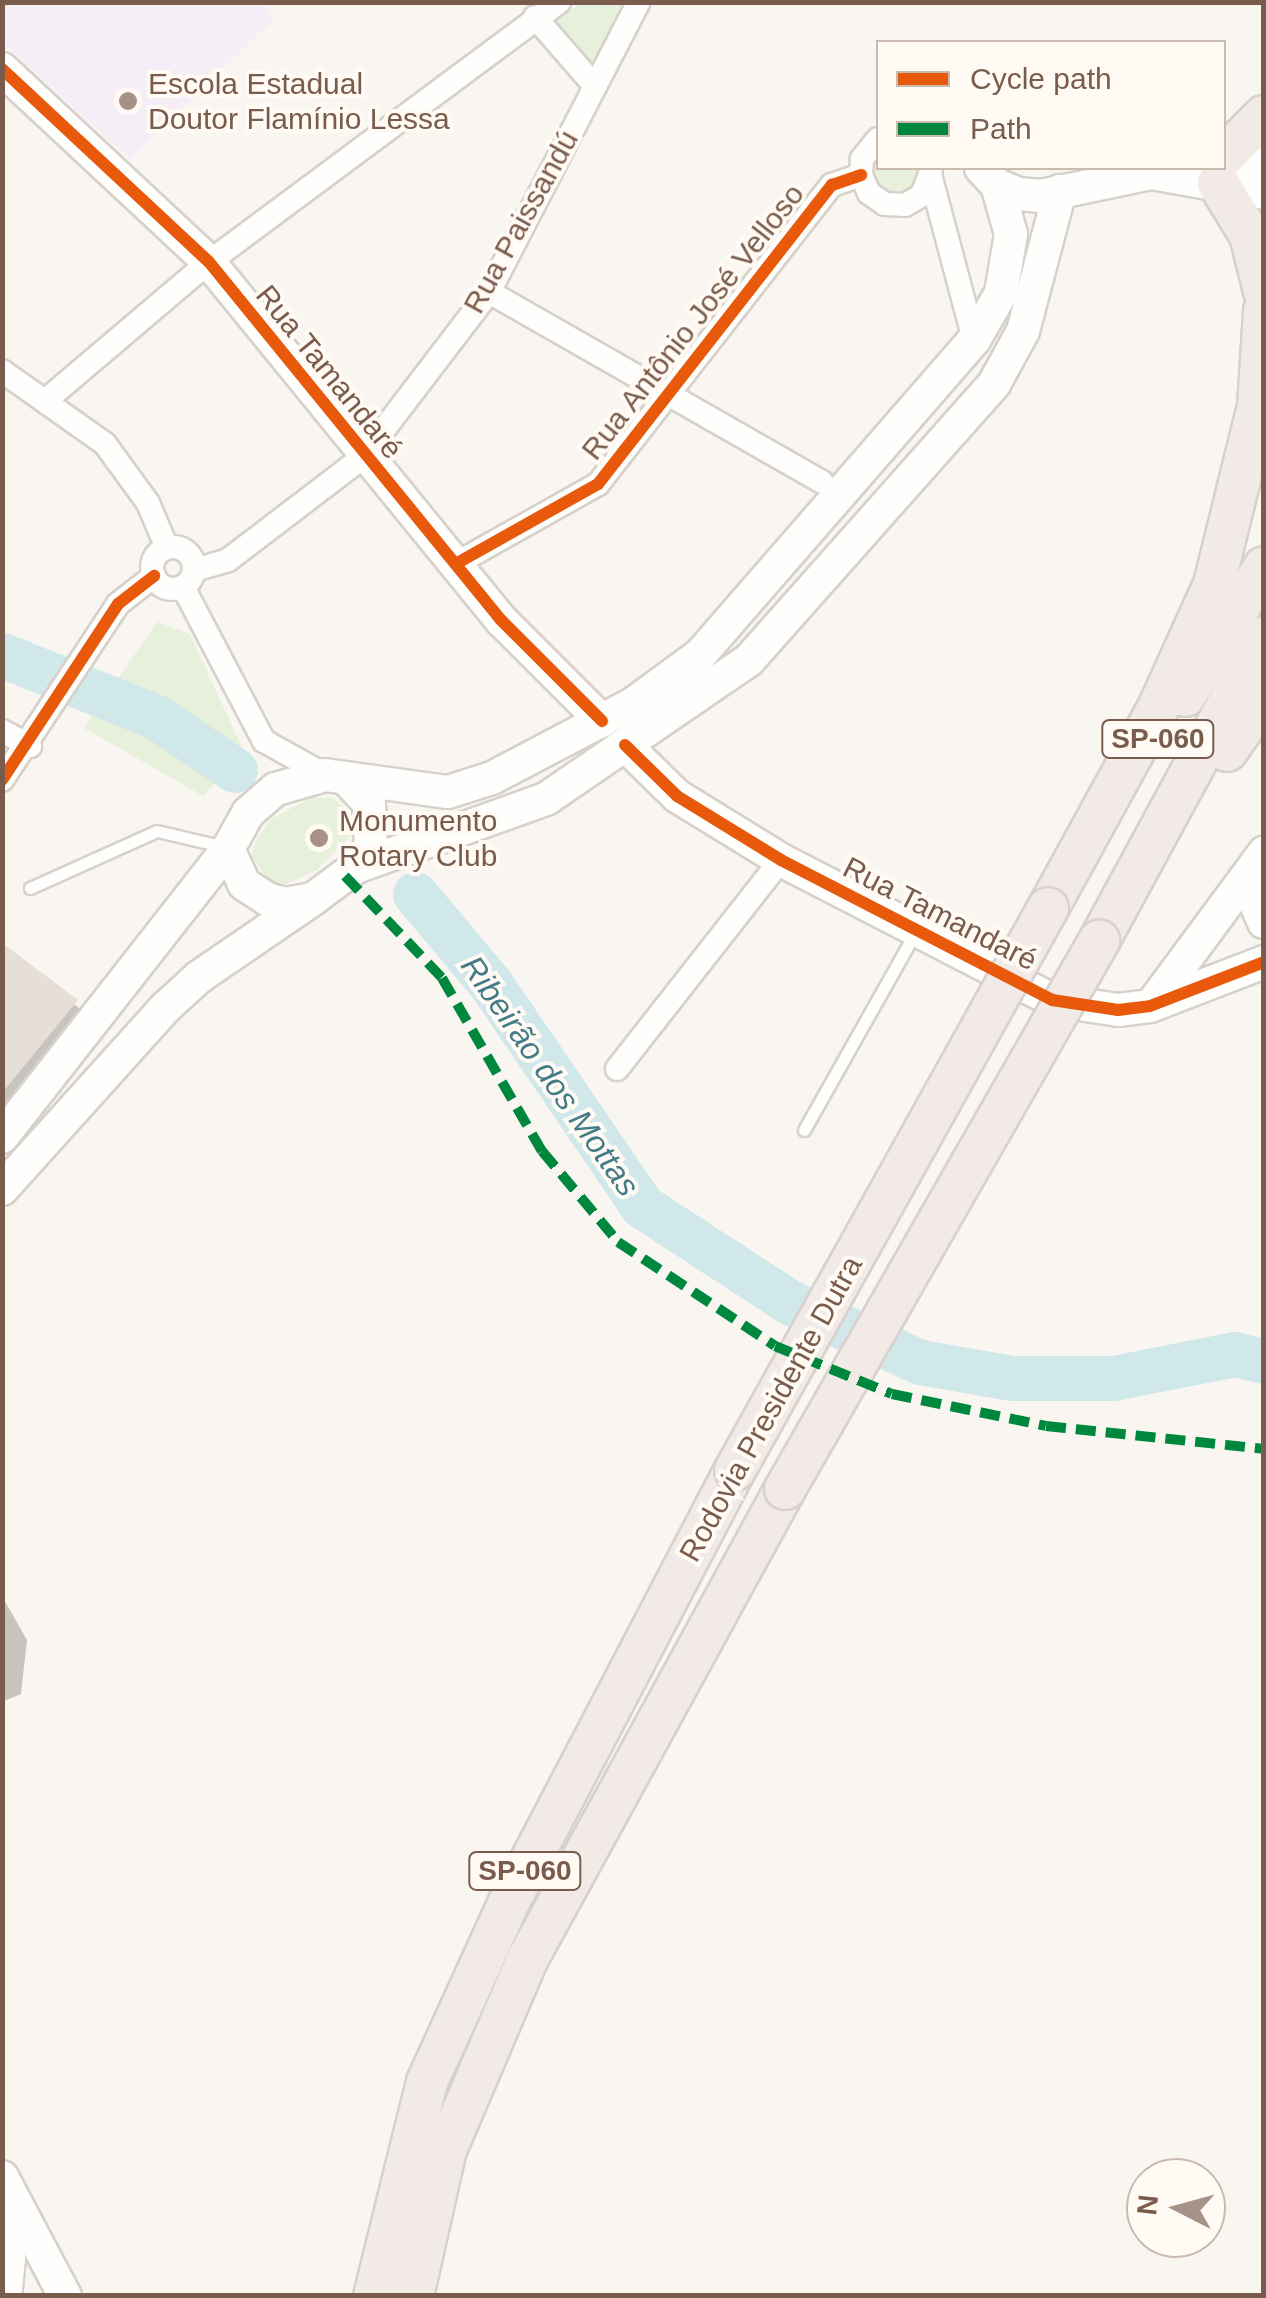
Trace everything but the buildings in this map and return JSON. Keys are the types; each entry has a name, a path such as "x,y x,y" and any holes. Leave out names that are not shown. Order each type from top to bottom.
{"highway":[{"path":"1226,160 1264,116"},
{"path":"1224,170 1250,236 1264,291"},
{"path":"1048,908 1159,706 1214,584 1258,406 1264,310"},
{"name":"Rodovia Presidente Dutra","path":"374,2296 427,2082 509,1902 735,1470 1048,908 1264,567"},
{"name":"Rodovia Presidente Dutra","path":"413,2296 446,2150 527,1960 686,1660 1099,941 1264,637"},
{"path":"1099,941 1264,698"}],"main road":[{"name":"Rua Tamandaré","path":"2,69 209,262 362,458 459,562 501,620 677,796 781,860 1052,1000 1118,1010 1150,1006 1264,962"},
{"path":"1226,165 1264,164"},
{"path":"1226,168 1264,193"},
{"path":"2,1137 228,849 248,813 276,789 336,777 448,792 614,733 749,660 994,384 1023,330 1062,190 1088,170"},
{"path":"989,176 1030,195 1183,170"},
{"path":"2,1189 199,976 356,867 546,799 700,655 974,340 1000,292 1011,234 989,176"},
{"path":"336,777 369,803 374,827 356,867"},
{"path":"228,849 244,884 267,899 284,904 313,899"},
{"path":"1150,1006 1264,853"},
{"path":"1246,881 1264,922"},
{"path":"2,2177 65,2296"},
{"path":"2,2213 9,2260 6,2296"}],"street":[{"path":"45,401 209,262 559,2"},
{"name":"Rua Paissandú","path":"188,578 228,560 362,458 489,292 638,2"},
{"path":"535,17 595,86"},
{"path":"876,142 862,159 861,175 869,193 885,204 904,205 922,195 931,173"},
{"path":"931,173 974,340"},
{"name":"Rua Antônio José Velloso","path":"459,562 598,484 832,186 861,175"},
{"path":"489,292 822,482"},
{"path":"2,371 105,444 148,503 167,548"},
{"path":"2,780 30,746 82,654 118,604 154,576 156,556 167,548 186,552 188,578 264,741 336,777"},
{"path":"154,576 169,589 188,578"},
{"path":"2,730 30,746"},
{"path":"616,1069 781,860"}],"lane":[{"path":"30,888 157,832 210,839 228,849"},
{"path":"804,1130 917,929"}],"shaded area":[{"name":"Escola Estadual Doutor Flamínio Lessa","path":"2,3 263,3 273,20 130,159 3,43"}],"green space":[{"path":"580,3 634,3 591,76 548,27"},
{"path":"876,153 876,170 919,170 914,189 898,197 874,188 869,163"},
{"path":"157,622 190,634 244,752 203,796 84,728"},
{"path":"310,798 333,798 349,812 354,832 317,870 286,884 270,882 251,856 256,840 270,820"}],"waterway":[{"name":"Ribeirão dos Mottas","path":"2,655 156,717 235,770"},
{"name":"Ribeirão dos Mottas","path":"415,894 490,983 642,1206 791,1303 920,1362 1012,1378 1113,1378 1235,1354 1264,1361"}],"marked path":[{"path":"345,876 442,978 542,1151 618,1242 775,1346 892,1394 1046,1426 1264,1449"}],"cycle path":[{"path":"2,69 209,262 501,620 602,721"},
{"path":"459,562 598,484 832,185 861,175"},
{"path":"2,780 118,604 154,576"},
{"path":"625,745 677,796 781,860 1052,1000 1118,1010 1150,1006 1264,962"}],"place":[{"name":"Escola Estadual Doutor Flamínio Lessa","path":"128,101"},
{"name":"Monumento Rotary Club","path":"319,838"}]}
